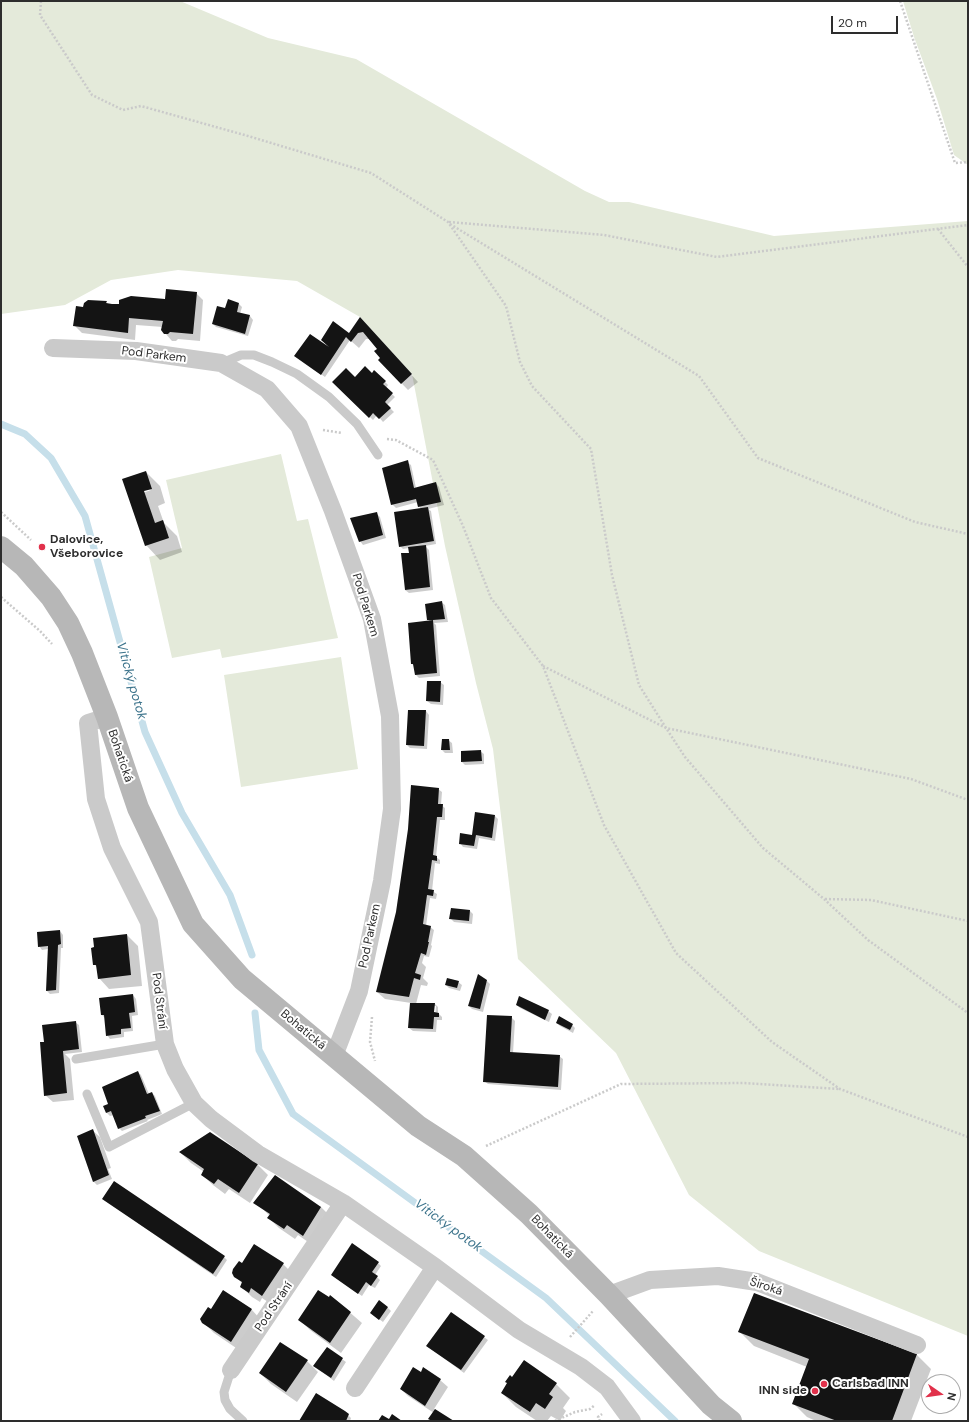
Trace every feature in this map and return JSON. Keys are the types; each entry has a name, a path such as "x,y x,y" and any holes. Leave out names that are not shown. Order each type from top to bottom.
{"street":[{"name":"Pod Parkem","path":"53,348 136,351 220,363 267,389 299,426 333,511 372,620 390,716 392,809 382,881 359,991 334,1056"},
{"name":"Bohatická","path":"1,547 24,566 52,597 68,623 82,653 98,720 193,924 242,979 418,1126 464,1156 529,1214 609,1295 711,1405 731,1421"},
{"name":"Pod Strání","path":"98,720 96,799 112,848 149,922 165,1044 175,1069 194,1103 211,1119 258,1154 343,1203 435,1267 519,1330 580,1367 607,1387 632,1421"},
{"name":"Pod Strání","path":"231,1370 343,1203"},
{"path":"355,1388 435,1267"},
{"name":"Široká","path":"609,1295 650,1280 718,1276 757,1282 917,1345"}],"lane":[{"path":"220,363 241,355 254,355 297,374 329,397 356,424 378,455"},
{"path":"76,1059 165,1044"},
{"path":"87,1094 109,1147 194,1103"},
{"path":"231,1370 224,1392 224,1400 230,1409 243,1421"}],"path":[{"path":"41,1 40,15 92,95 122,110 141,106 371,173 699,376 758,458 915,522 968,534"},
{"path":"900,1 955,163 968,162"},
{"path":"448,222 604,235 717,257 968,225"},
{"path":"448,222 506,306 520,362 532,386 591,449 612,575 639,685 685,757 763,848 824,898 868,940 968,1013"},
{"path":"937,229 968,267"},
{"path":"299,426 396,440 434,460 463,526 491,598 543,666 604,825 676,953 772,1042 840,1089 968,1137"},
{"path":"1,512 31,540"},
{"path":"1,597 40,631 53,646"},
{"path":"543,666 666,728 911,779 968,800"},
{"path":"824,898 871,900 968,921"},
{"path":"464,1156 621,1084 744,1083 840,1089"},
{"path":"570,1337 592,1312"},
{"path":"555,1421 575,1412 590,1409 614,1396"}],"green space":[{"path":"1,1 180,1 268,38 356,59 585,191 609,202 629,202 774,236 968,221 968,1336 759,1251 689,1195 616,1053 518,959 493,749 476,683 445,546 412,374 360,317 297,281 178,270 111,280 65,305 1,314"},
{"path":"903,1 968,1 968,165 954,155 937,99 914,37"},
{"path":"281,454 297,521 308,519 338,638 222,658 220,649 172,658 149,557 182,548 166,480"},
{"path":"341,657 358,769 241,787 224,675"}],"building":[{"path":"166,289 197,292 193,334 170,332 168,334 164,334 161,330 163,321 129,318 128,333 73,326 76,306 83,307 84,303 88,300 107,301 106,303 119,304 119,300 131,296 165,299"},
{"path":"228,299 239,303 237,312 250,315 245,334 212,324 217,306 225,308"},
{"path":"360,317 412,374 401,384 378,360 380,358 374,351 377,349 363,332 358,333 351,342 346,337 321,375 294,356 310,334 329,347 321,340 333,321 349,333"},
{"path":"365,366 372,373 374,370 386,381 383,384 393,393 385,402 391,408 379,419 373,413 369,418 332,382 346,368 355,377"},
{"path":"408,460 414,488 436,482 441,502 418,507 416,499 391,505 382,468"},
{"path":"146,471 152,489 144,491 155,523 163,520 169,538 145,546 122,479"},
{"path":"428,507 434,541 399,547 394,512"},
{"path":"377,512 383,535 359,542 350,518"},
{"path":"426,545 430,587 405,590 401,553 409,553 408,547"},
{"path":"442,601 445,619 427,620 425,604"},
{"path":"433,620 437,673 415,675 413,664 411,664 408,623"},
{"path":"427,681 441,681 440,702 426,701"},
{"path":"408,710 426,710 424,746 406,745"},
{"path":"442,739 449,739 450,750 441,750"},
{"path":"481,750 482,761 461,762 461,751"},
{"path":"411,785 439,788 438,804 443,804 442,817 437,817 433,855 437,856 437,861 432,860 428,889 434,890 433,896 427,895 423,924 431,926 429,942 426,955 421,953 415,973 421,975 420,980 414,978 409,997 376,992 396,912 408,829"},
{"path":"475,812 495,815 492,838 476,835 474,846 459,844 460,833 472,835"},
{"path":"451,908 470,910 469,921 449,919"},
{"path":"60,930 61,944 58,945 56,990 46,991 48,946 38,947 37,932"},
{"path":"127,934 131,975 98,979 96,965 93,965 91,948 94,947 93,938"},
{"path":"478,974 487,980 480,1009 468,1006"},
{"path":"447,978 459,981 457,988 445,985"},
{"path":"133,994 135,1012 129,1013 131,1028 121,1029 121,1034 106,1036 104,1015 101,1015 99,998"},
{"path":"519,996 549,1010 545,1020 516,1005"},
{"path":"410,1003 435,1003 434,1012 439,1013 439,1017 434,1017 433,1029 408,1028"},
{"path":"487,1015 512,1016 510,1052 560,1055 558,1087 483,1082"},
{"path":"559,1016 573,1024 570,1030 556,1023"},
{"path":"76,1021 79,1049 63,1051 67,1093 44,1096 40,1042 44,1042 42,1025"},
{"path":"138,1071 147,1094 152,1092 160,1111 145,1116 146,1118 118,1129 111,1111 106,1113 103,1106 108,1104 102,1087"},
{"path":"93,1129 109,1175 93,1182 77,1136"},
{"path":"210,1132 258,1164 239,1193 218,1179 214,1184 201,1175 204,1169 179,1152"},
{"path":"275,1175 321,1207 303,1236 287,1225 284,1229 267,1218 270,1214 253,1203"},
{"path":"114,1181 225,1256 213,1274 102,1199"},
{"path":"352,1243 379,1262 372,1272 378,1276 371,1286 366,1282 358,1294 331,1275"},
{"path":"254,1244 284,1263 262,1296 251,1288 249,1293 240,1287 242,1282 234,1277 232,1273 239,1261 242,1263"},
{"path":"223,1290 252,1309 231,1342 202,1323 200,1319 208,1307 211,1309"},
{"path":"318,1290 329,1297 330,1295 351,1312 330,1343 298,1320"},
{"path":"754,1293 917,1354 892,1421 837,1421 792,1404 809,1359 738,1332"},
{"path":"379,1300 388,1307 379,1320 370,1313"},
{"path":"451,1312 485,1336 461,1370 426,1346"},
{"path":"280,1342 308,1360 286,1392 259,1373"},
{"path":"327,1347 343,1358 331,1378 313,1366"},
{"path":"524,1360 557,1383 549,1394 553,1397 545,1409 536,1403 530,1412 501,1393 507,1383 505,1382 510,1375 512,1377"},
{"path":"413,1367 421,1372 423,1367 441,1379 425,1406 400,1389"},
{"path":"316,1393 349,1414 346,1421 299,1421"},
{"path":"435,1409 454,1421 432,1421 428,1419"},
{"path":"392,1414 402,1421 378,1421 382,1415 389,1419"}],"waterway":[{"name":"Vitický potok","path":"1,424 25,434 51,458 85,516 145,732 182,813 230,895 252,955"},
{"name":"Vitický potok","path":"255,1013 259,1050 293,1114 546,1298 675,1421"}],"place":[{"name":"Dalovice, Všeborovice","path":"42,547"},
{"name":"Carlsbad INN","path":"824,1384"},
{"name":"INN side","path":"815,1391"}]}
